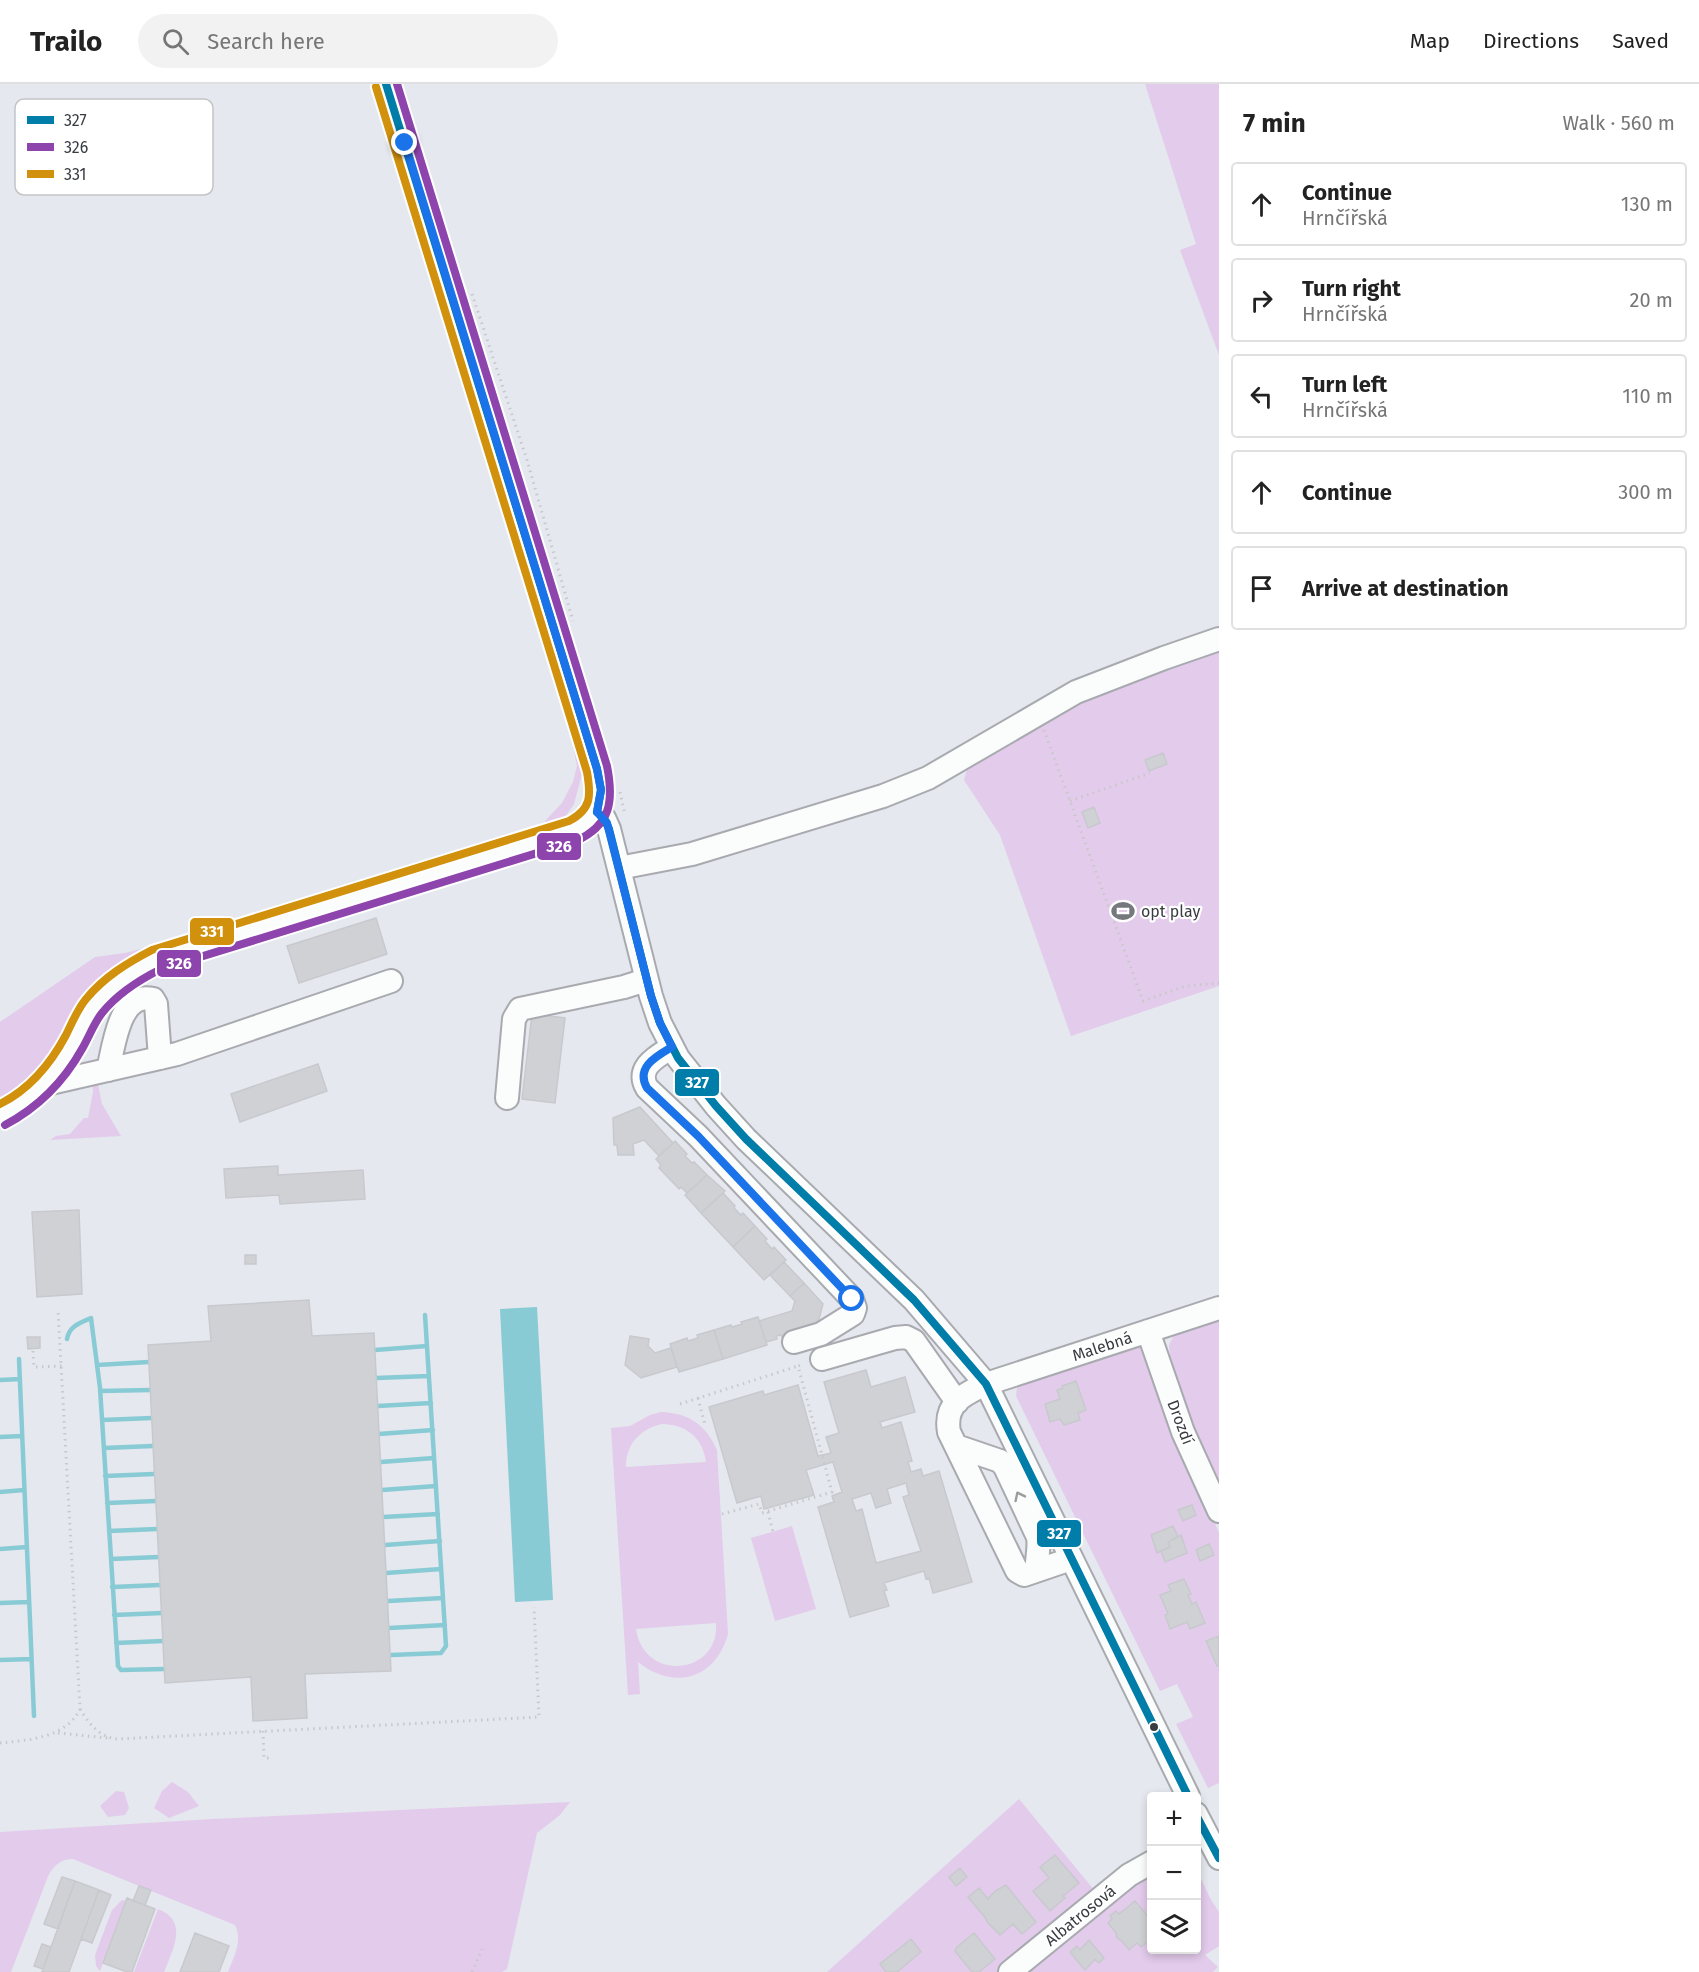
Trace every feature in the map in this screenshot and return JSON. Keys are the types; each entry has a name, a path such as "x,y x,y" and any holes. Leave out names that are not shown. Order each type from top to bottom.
{"street":[{"path":"0,1116 22,1105 46,1084 64,1059 94,1006 112,987 132,972 157,959 573,831 588,823 597,812 601,790 594,758 386,84"},
{"path":"619,868 692,854 883,796 928,778 1076,692 1164,657 1219,639"},
{"path":"597,812 607,823 646,980 655,1010 672,1047 697,1083 746,1139 914,1300 986,1384 1186,1792"},
{"path":"507,1098 514,1019 520,1009 624,987 646,980"},
{"path":"46,1084 177,1054 391,981"},
{"path":"108,1070 122,1019 134,1001 141,997 153,999 156,1004 160,1058"},
{"path":"672,1047 647,1066 643,1078 647,1088 698,1136 852,1299 855,1308 853,1314 821,1334 794,1342"},
{"name":"Malebná","path":"957,1402 986,1384 1219,1308"},
{"name":"Drozdí","path":"1148,1331 1183,1432 1219,1511"},
{"path":"822,1359 895,1338 906,1337 914,1341 957,1402 949,1411 947,1420 949,1432 1017,1571 1023,1575 1071,1559"},
{"path":"956,1446 1000,1461 1005,1467 1038,1537 1040,1546 1036,1563 1037,1570"},
{"path":"1201,1830 1219,1857"},
{"name":"Albatrosová","path":"1010,1972 1129,1875 1147,1865"}],"path":[{"path":"1038,714 1143,1001 1186,986 1219,983"},
{"path":"1070,801 1150,772"},
{"path":"0,1743 37,1738 55,1732 76,1718 80,1709 58,1310"},
{"path":"33,1351 34,1367 62,1366"},
{"path":"680,1404 822,1359"},
{"path":"722,1514 759,1503 762,1513 768,1512 832,1492 798,1366"},
{"path":"698,1398 705,1425"},
{"path":"768,1512 772,1532"},
{"path":"55,1732 109,1738 539,1717 534,1607"},
{"path":"80,1709 92,1727 109,1738"},
{"path":"262,1731 264,1758 271,1758"},
{"path":"472,1972 482,1949"}],"shaded area":[{"path":"1145,84 1219,84 1219,355 1180,250 1196,244"},
{"name":"opt play","path":"1219,648 1219,986 1071,1036 1000,835 964,780 969,762 1106,688"},
{"path":"556,656 586,759 574,804 559,826 157,952 40,1079 0,1107 0,1022 95,957 152,946 519,833 544,822 562,803 573,782 577,766 571,736 548,659"},
{"path":"97,1079 102,1104 121,1136 50,1140 56,1136 70,1134 84,1118 88,1118 93,1092 92,1080"},
{"path":"1219,1315 1219,1482 1188,1412 1170,1358 1169,1345 1173,1337 1183,1332 1182,1327"},
{"path":"1137,1346 1143,1349 1219,1533 1219,1783 1208,1788 1176,1724 1193,1717 1177,1684 1160,1691 1016,1396 1017,1388 1027,1383 1025,1379"},
{"path":"661,1412 688,1418 702,1427 717,1450 728,1634 714,1661 704,1670 692,1676 679,1678 666,1676 638,1662 640,1694 628,1695 611,1428 630,1426","holes":["662,1424 679,1427 692,1434 701,1446 706,1462 626,1467 629,1451 636,1439 647,1430","716,1623 714,1640 706,1653 695,1662 680,1666 666,1665 652,1658 642,1646 636,1629"]},
{"path":"792,1526 816,1609 775,1621 751,1538"},
{"path":"172,1782 188,1792 199,1806 169,1818 154,1808 162,1791"},
{"path":"116,1791 124,1792 129,1808 125,1815 108,1817 100,1806"},
{"path":"1019,1799 1095,1891 997,1972 827,1972"},
{"path":"570,1802 560,1815 537,1833 507,1969 502,1972 228,1972 238,1943 235,1925 73,1859 59,1863 49,1874 11,1972 0,1972 0,1832 212,1819"},
{"path":"1147,1878 1147,1954 1201,1954 1201,1879 1219,1912 1219,1946 1205,1955 1218,1967 1213,1972 1029,1972 1136,1883"},
{"path":"122,1900 126,1901 100,1971 96,1966 95,1955 112,1910"},
{"path":"158,1909 168,1914 176,1928 171,1954 164,1972 134,1972"}],"water":[{"path":"537,1307 553,1600 515,1602 500,1309"}],"building":[{"path":"1163,753 1167,764 1149,771 1145,760"},
{"path":"1094,807 1100,823 1088,828 1082,812"},
{"path":"376,918 387,954 299,983 287,946"},
{"path":"532,1014 565,1018 555,1103 522,1099"},
{"path":"318,1064 327,1091 240,1122 231,1094"},
{"path":"640,1107 673,1143 659,1156 644,1140 633,1144 634,1155 618,1155 617,1145 614,1145 613,1118"},
{"path":"675,1141 687,1154 685,1156 707,1175 687,1193 681,1187 679,1189 659,1168 661,1165 656,1159"},
{"path":"278,1166 278,1175 363,1170 365,1199 280,1204 279,1195 226,1198 224,1169"},
{"path":"707,1175 725,1191 701,1213 685,1195"},
{"path":"723,1193 735,1206 734,1208 741,1215 743,1213 755,1226 733,1247 701,1213"},
{"path":"79,1210 82,1294 37,1297 32,1212"},
{"path":"755,1226 767,1239 765,1241 772,1249 774,1247 786,1260 764,1280 733,1247"},
{"path":"245,1255 256,1255 256,1264 245,1264"},
{"path":"784,1262 804,1283 790,1296 770,1275"},
{"path":"804,1283 823,1304 818,1323 802,1331 782,1337 781,1335 776,1336 777,1339 766,1342 759,1321 792,1311 795,1301 790,1296"},
{"path":"309,1300 312,1336 374,1333 391,1671 305,1674 307,1718 253,1721 251,1677 165,1683 148,1345 211,1341 208,1306"},
{"path":"758,1317 767,1345 723,1359 714,1330 731,1325 732,1327"},
{"path":"714,1330 723,1359 679,1372 670,1344 687,1338 688,1341 698,1338 697,1335"},
{"path":"630,1336 649,1339 648,1346 655,1353 671,1348 677,1367 641,1378 625,1365"},
{"path":"27,1337 40,1337 40,1348 28,1349"},
{"path":"866,1370 871,1387 905,1377 915,1412 880,1422 882,1428 901,1422 912,1461 908,1462 911,1472 921,1469 923,1476 939,1471 972,1582 933,1593 929,1578 926,1579 924,1571 884,1583 889,1606 850,1617 818,1507 834,1502 832,1496 842,1492 833,1462 806,1470 814,1495 764,1509 761,1496 737,1503 709,1407 763,1391 764,1395 798,1385 818,1456 831,1453 826,1437 839,1433 824,1382","holes":["906,1483 909,1495 903,1497 921,1551 876,1563 862,1509 856,1511 852,1499 871,1493 876,1508 891,1503 887,1489"]},
{"path":"1076,1381 1086,1410 1078,1413 1080,1420 1064,1425 1060,1419 1050,1422 1045,1404 1060,1399 1057,1390"},
{"path":"1192,1505 1196,1515 1183,1521 1178,1510"},
{"path":"1173,1526 1178,1537 1168,1542 1170,1547 1157,1553 1151,1535"},
{"path":"1181,1535 1187,1553 1165,1562 1161,1551 1170,1547 1168,1542"},
{"path":"1209,1544 1214,1555 1200,1561 1196,1550"},
{"path":"1184,1579 1191,1594 1188,1595 1192,1604 1196,1602 1205,1623 1190,1629 1187,1622 1170,1629 1165,1615 1168,1614 1160,1595 1171,1591 1168,1585"},
{"path":"1219,1636 1219,1666 1217,1666 1206,1641"},
{"path":"1055,1855 1079,1883 1050,1911 1033,1891 1049,1878 1040,1867"},
{"path":"960,1868 967,1877 956,1886 949,1877"},
{"path":"62,1877 75,1881 58,1929 44,1924"},
{"path":"75,1881 99,1890 69,1972 42,1972"},
{"path":"1006,1885 1036,1922 1022,1934 1013,1924 1000,1935 968,1897 979,1888 988,1899 995,1891"},
{"path":"139,1886 151,1890 145,1905 133,1901"},
{"path":"99,1890 111,1895 92,1943 81,1939"},
{"path":"127,1898 155,1909 132,1972 103,1963"},
{"path":"1135,1901 1147,1915 1147,1942 1141,1947 1137,1943 1129,1950 1117,1938 1108,1923 1112,1919 1110,1916 1116,1911 1119,1914"},
{"path":"195,1933 229,1946 219,1972 180,1972"},
{"path":"974,1933 995,1959 979,1972 972,1972 955,1951"},
{"path":"911,1939 921,1952 897,1972 886,1972 880,1964"},
{"path":"1089,1940 1104,1958 1099,1963 1095,1959 1085,1970 1070,1952 1077,1946 1080,1950"},
{"path":"42,1944 51,1947 43,1969 34,1966"}],"waterway":[{"path":"391,1655 441,1653 446,1646 425,1315"},
{"path":"67,1339 73,1328 91,1318 100,1388 118,1666 121,1670 165,1669"},
{"path":"375,1350 427,1346"},
{"path":"19,1359 34,1716"},
{"path":"97,1365 149,1362"},
{"path":"376,1378 429,1376"},
{"path":"0,1380 20,1379"},
{"path":"100,1391 150,1390"},
{"path":"378,1406 431,1403"},
{"path":"102,1420 152,1418"},
{"path":"379,1434 433,1430"},
{"path":"0,1437 22,1436"},
{"path":"104,1448 153,1446"},
{"path":"381,1462 434,1458"},
{"path":"105,1476 154,1474"},
{"path":"382,1490 436,1486"},
{"path":"0,1492 24,1490"},
{"path":"107,1503 156,1501"},
{"path":"383,1517 438,1514"},
{"path":"109,1531 157,1529"},
{"path":"385,1545 440,1541"},
{"path":"0,1549 27,1547"},
{"path":"111,1559 159,1557"},
{"path":"386,1573 441,1569"},
{"path":"112,1587 160,1585"},
{"path":"388,1601 443,1598"},
{"path":"0,1603 29,1602"},
{"path":"114,1615 162,1613"},
{"path":"389,1628 445,1625"},
{"path":"116,1643 163,1641"},
{"path":"0,1660 31,1659"}],"transit line":[{"name":"327","path":"386,84 597,769 601,790 597,812"},
{"name":"326","path":"5,1125 39,1102 67,1073 96,1021 108,1006 122,993 153,973 576,841 597,827 607,811 610,790 607,766 397,84"},
{"name":"331","path":"0,1104 21,1091 46,1066 60,1046 80,1008 93,991 116,971 152,950 569,821 582,812 588,801 587,772 376,87"},
{"name":"327","path":"597,812 604,818 609,829 651,996 660,1023 678,1058 746,1139 914,1300 986,1384 1186,1792"},
{"name":"327","path":"1201,1824 1219,1858"}],"place":[{"name":"opt play","path":"1123,911"}],"route":[{"path":"405,143 597,769 601,790 597,812 607,823 655,1010 672,1047 647,1066 643,1078 644,1083 698,1136 852,1299"}]}
